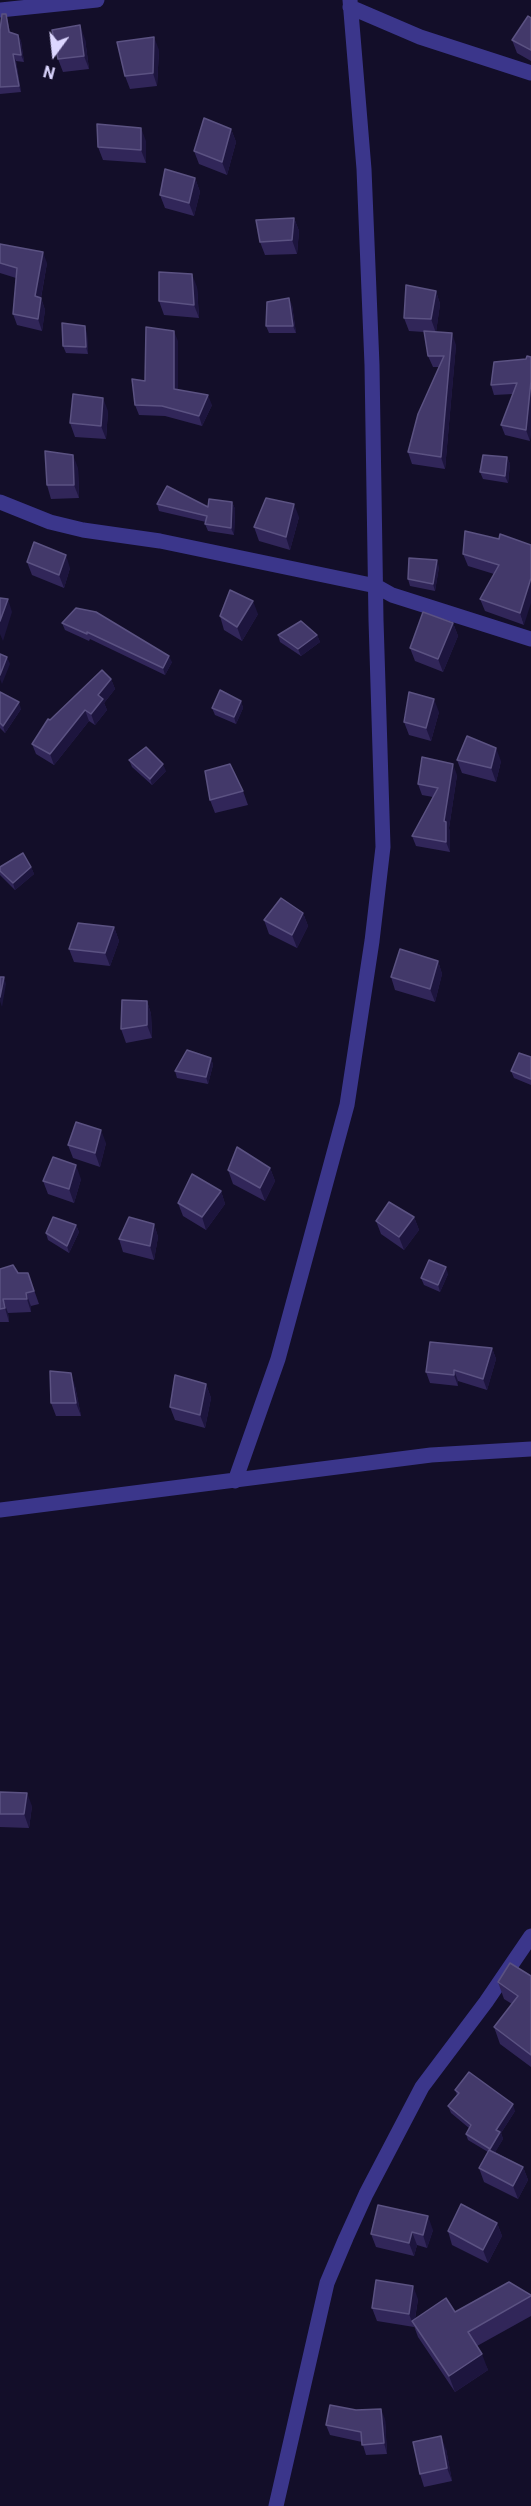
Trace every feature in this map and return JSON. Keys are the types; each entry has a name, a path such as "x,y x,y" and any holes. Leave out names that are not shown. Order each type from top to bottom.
{"street":[{"path":"0,9 96,0"},
{"path":"350,3 420,37 531,73"},
{"path":"235,1481 278,1359 346,1105 371,953 383,847 372,365 364,169 350,3"},
{"path":"0,502 50,522 83,530 160,542 376,586 392,595 531,639"},
{"path":"0,1510 431,1455 531,1449"},
{"path":"276,2506 327,2283 346,2238 366,2194 422,2087 486,2002 531,1936"}],"building":[{"path":"2,14 6,14 9,32 18,35 21,55 13,54 19,86 0,87"},
{"path":"528,16 531,18 531,50 512,40"},
{"path":"80,25 84,56 58,59 52,30"},
{"path":"154,37 153,73 125,76 117,42"},
{"path":"204,118 231,129 222,162 194,151"},
{"path":"97,124 141,128 141,150 98,147"},
{"path":"165,169 195,178 189,203 160,195"},
{"path":"294,218 292,240 260,242 256,220"},
{"path":"0,244 43,252 35,296 41,298 38,319 13,314 17,268 0,263"},
{"path":"159,272 192,274 194,305 159,301"},
{"path":"406,285 436,291 431,319 404,318"},
{"path":"289,298 293,326 266,326 267,302"},
{"path":"62,323 85,326 86,347 63,346"},
{"path":"146,327 174,331 174,389 208,395 199,416 162,406 135,405 132,379 145,381"},
{"path":"424,331 452,333 441,457 408,452 418,414 444,356 428,356"},
{"path":"527,356 531,357 531,381 526,430 501,425 517,383 491,385 494,362 526,359"},
{"path":"73,394 103,398 101,426 70,423"},
{"path":"45,451 73,455 74,485 47,485"},
{"path":"483,455 507,457 505,476 480,472"},
{"path":"167,486 208,507 209,499 232,502 231,528 205,524 207,516 157,504"},
{"path":"266,498 294,504 286,537 254,527"},
{"path":"465,531 499,539 500,534 531,545 531,578 520,613 480,599 499,565 463,554"},
{"path":"34,542 66,555 59,575 27,562"},
{"path":"409,558 437,560 433,584 408,579"},
{"path":"230,590 253,601 237,627 220,616"},
{"path":"0,598 8,599 0,621"},
{"path":"76,608 96,612 169,656 163,668 87,632 87,634 62,623"},
{"path":"423,612 453,623 438,659 410,648"},
{"path":"301,621 317,635 298,649 278,635"},
{"path":"0,654 7,657 0,675"},
{"path":"102,670 111,679 98,695 103,699 91,714 85,710 50,754 32,744 48,719 50,720"},
{"path":"220,690 241,701 234,717 212,708"},
{"path":"0,692 19,702 3,726 0,723"},
{"path":"409,692 434,699 426,728 404,722"},
{"path":"467,736 496,748 491,768 457,760"},
{"path":"146,747 163,764 150,779 129,760"},
{"path":"422,757 453,764 444,821 446,822 446,842 412,836 438,788 418,784"},
{"path":"230,764 243,791 210,800 205,771"},
{"path":"23,853 31,867 13,883 0,871 0,867"},
{"path":"281,898 303,913 292,935 264,920"},
{"path":"78,923 114,927 105,953 69,949"},
{"path":"400,949 438,961 430,989 391,977"},
{"path":"0,977 4,977 0,997"},
{"path":"122,1000 147,1001 147,1025 121,1029"},
{"path":"187,1050 211,1058 206,1077 175,1071"},
{"path":"519,1053 531,1057 531,1079 511,1071"},
{"path":"76,1122 101,1130 95,1153 68,1145"},
{"path":"237,1147 270,1168 260,1188 228,1170"},
{"path":"53,1157 76,1165 69,1189 43,1181"},
{"path":"192,1174 221,1191 202,1217 178,1203"},
{"path":"389,1202 414,1217 399,1237 376,1221"},
{"path":"53,1217 76,1225 67,1246 46,1233"},
{"path":"129,1217 154,1224 150,1246 119,1239"},
{"path":"429,1260 446,1267 438,1285 421,1278"},
{"path":"13,1265 18,1273 28,1273 34,1291 26,1293 27,1299 3,1299 5,1308 0,1309 0,1269"},
{"path":"430,1342 492,1348 483,1379 454,1370 454,1375 426,1372"},
{"path":"50,1371 71,1373 76,1403 51,1403"},
{"path":"175,1375 206,1384 200,1415 170,1407"},
{"path":"0,1792 27,1793 24,1814 0,1814"},
{"path":"510,1963 531,1976 531,2055 494,2027 518,1996 498,1982"},
{"path":"469,2072 513,2104 496,2130 500,2132 490,2149 466,2134 471,2125 448,2106 459,2093 455,2090"},
{"path":"489,2150 523,2167 513,2186 479,2168"},
{"path":"461,2204 497,2223 483,2250 448,2231"},
{"path":"378,2205 428,2216 423,2235 412,2232 409,2243 371,2234"},
{"path":"376,2280 413,2286 409,2314 372,2308"},
{"path":"509,2282 531,2296 468,2332 482,2354 449,2376 412,2321 446,2298 455,2312"},
{"path":"330,2405 356,2410 381,2409 384,2443 362,2445 361,2432 326,2425"},
{"path":"441,2436 447,2468 420,2474 413,2442"}]}
